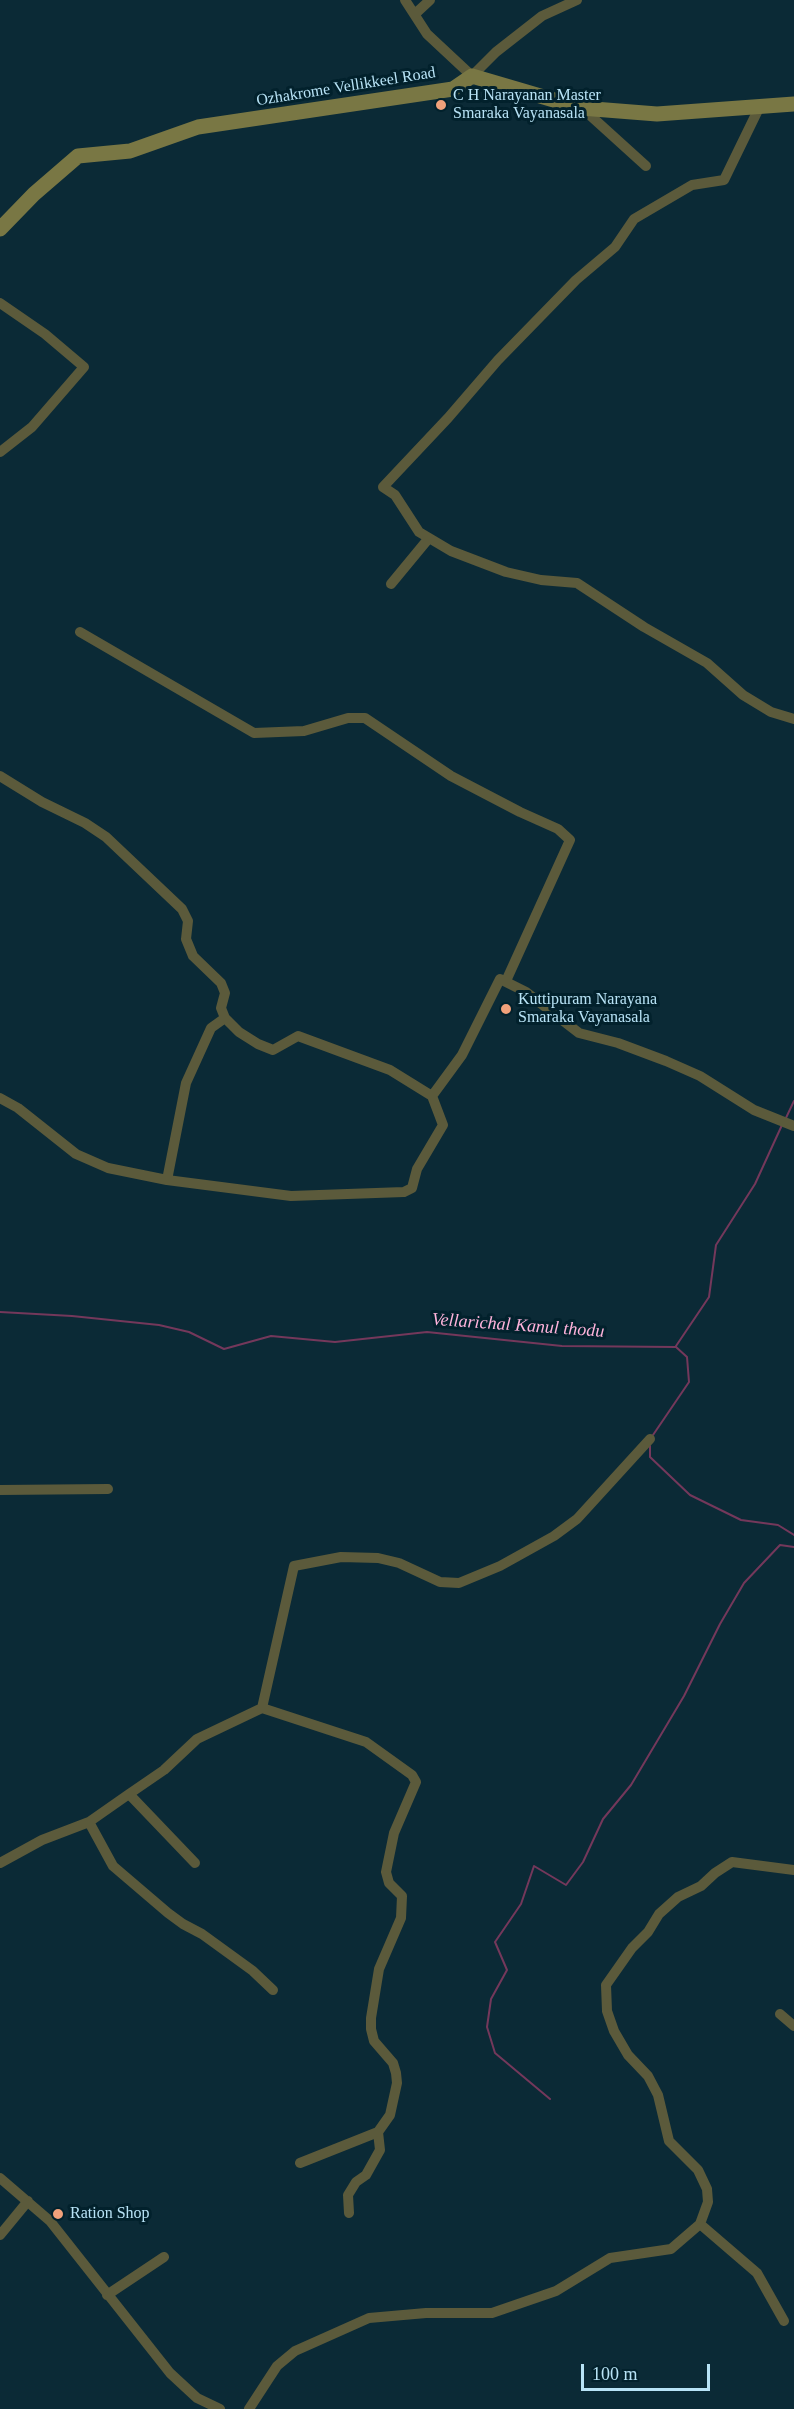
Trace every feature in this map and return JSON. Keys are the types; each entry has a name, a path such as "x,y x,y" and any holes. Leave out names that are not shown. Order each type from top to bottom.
{"main road":[{"path":"472,76 581,108 657,114 794,104"},
{"name":"Ozhakrome Vellikkeel Road","path":"0,229 34,194 78,156 130,151 198,127 453,89 472,76"}],"street":[{"path":"405,0 427,34 472,76 496,52 542,16 577,0"},
{"path":"415,14 430,0"},
{"path":"581,108 646,166"},
{"path":"759,108 724,180 692,185 634,219 615,247 576,280 498,360 448,418 383,487 395,495 419,532 451,551 506,572 541,580 577,583 644,627 707,663 743,695 771,712 794,719"},
{"path":"0,303 45,334 84,367 32,427 0,452"},
{"path":"391,584 429,538"},
{"path":"80,632 254,733 304,731 348,718 365,718 451,776 558,829 570,840 506,981"},
{"path":"0,776 106,837 182,909 188,921 186,939 193,956 221,983 225,993 221,1008 225,1018 239,1032 273,1050 298,1036 390,1070 432,1096 443,1125 417,1169 412,1188 404,1192 291,1196 167,1180 108,1168 76,1154 18,1108 0,1098"},
{"path":"432,1096 462,1055 500,979 526,992 579,1033 618,1043 700,1076 754,1110 787,1123"},
{"path":"167,1180 186,1083 211,1028 225,1018"},
{"path":"262,1708 294,1566 341,1557 378,1558 399,1563 440,1581 459,1583 500,1566 554,1536 577,1519 650,1440"},
{"path":"0,1490 108,1489"},
{"path":"0,1863 42,1840 89,1822 164,1770 196,1738 262,1708 366,1742 412,1775 416,1782 394,1833 386,1872 389,1883 402,1896 401,1918 380,1969 374,1993 371,2029 374,2041 393,2063 397,2083 390,2115 378,2132 300,2163"},
{"path":"129,1794 195,1863"},
{"path":"89,1822 113,1866 176,1919 202,1934 253,1971 273,1990"},
{"path":"249,2409 277,2366 295,2351 369,2318 426,2313 492,2313 556,2291 610,2258 671,2249 700,2224 708,2202 707,2189 698,2170 669,2141 658,2095 648,2076 628,2055 614,2031 607,2011 606,1985 632,1948 648,1932 659,1914 678,1898 701,1886 714,1873 732,1862 794,1870"},
{"path":"780,2014 794,2026"},
{"path":"349,2213 348,2195 356,2182 366,2175 380,2150 378,2132"},
{"path":"0,2178 50,2222 170,2373 197,2398 220,2409"},
{"path":"0,2235 28,2201"},
{"path":"700,2224 757,2273 784,2321"},
{"path":"107,2295 164,2257"}],"waterway":[{"path":"785,1120 794,1101"},
{"path":"676,1346 709,1297 716,1245 755,1184 782,1125"},
{"name":"Vellarichal Kanul thodu","path":"0,1312 72,1316 159,1325 189,1332 224,1349 271,1336 335,1342 427,1332 562,1346 676,1347 687,1357 689,1382 653,1435"},
{"name":"Vellarichal Kanul thodu","path":"650,1446 650,1457 690,1495 741,1520 778,1525 794,1535"},
{"path":"550,2099 495,2053 487,2027 491,1999 507,1970 495,1942 521,1904 534,1866 566,1885 583,1862 603,1819 631,1785 684,1696 720,1624 744,1583 780,1545 794,1547"}],"place":[{"name":"C H Narayanan Master Smaraka Vayanasala","path":"441,105"},
{"name":"Kuttipuram Narayana Smaraka Vayanasala","path":"506,1009"},
{"name":"Ration Shop","path":"58,2214"}]}
